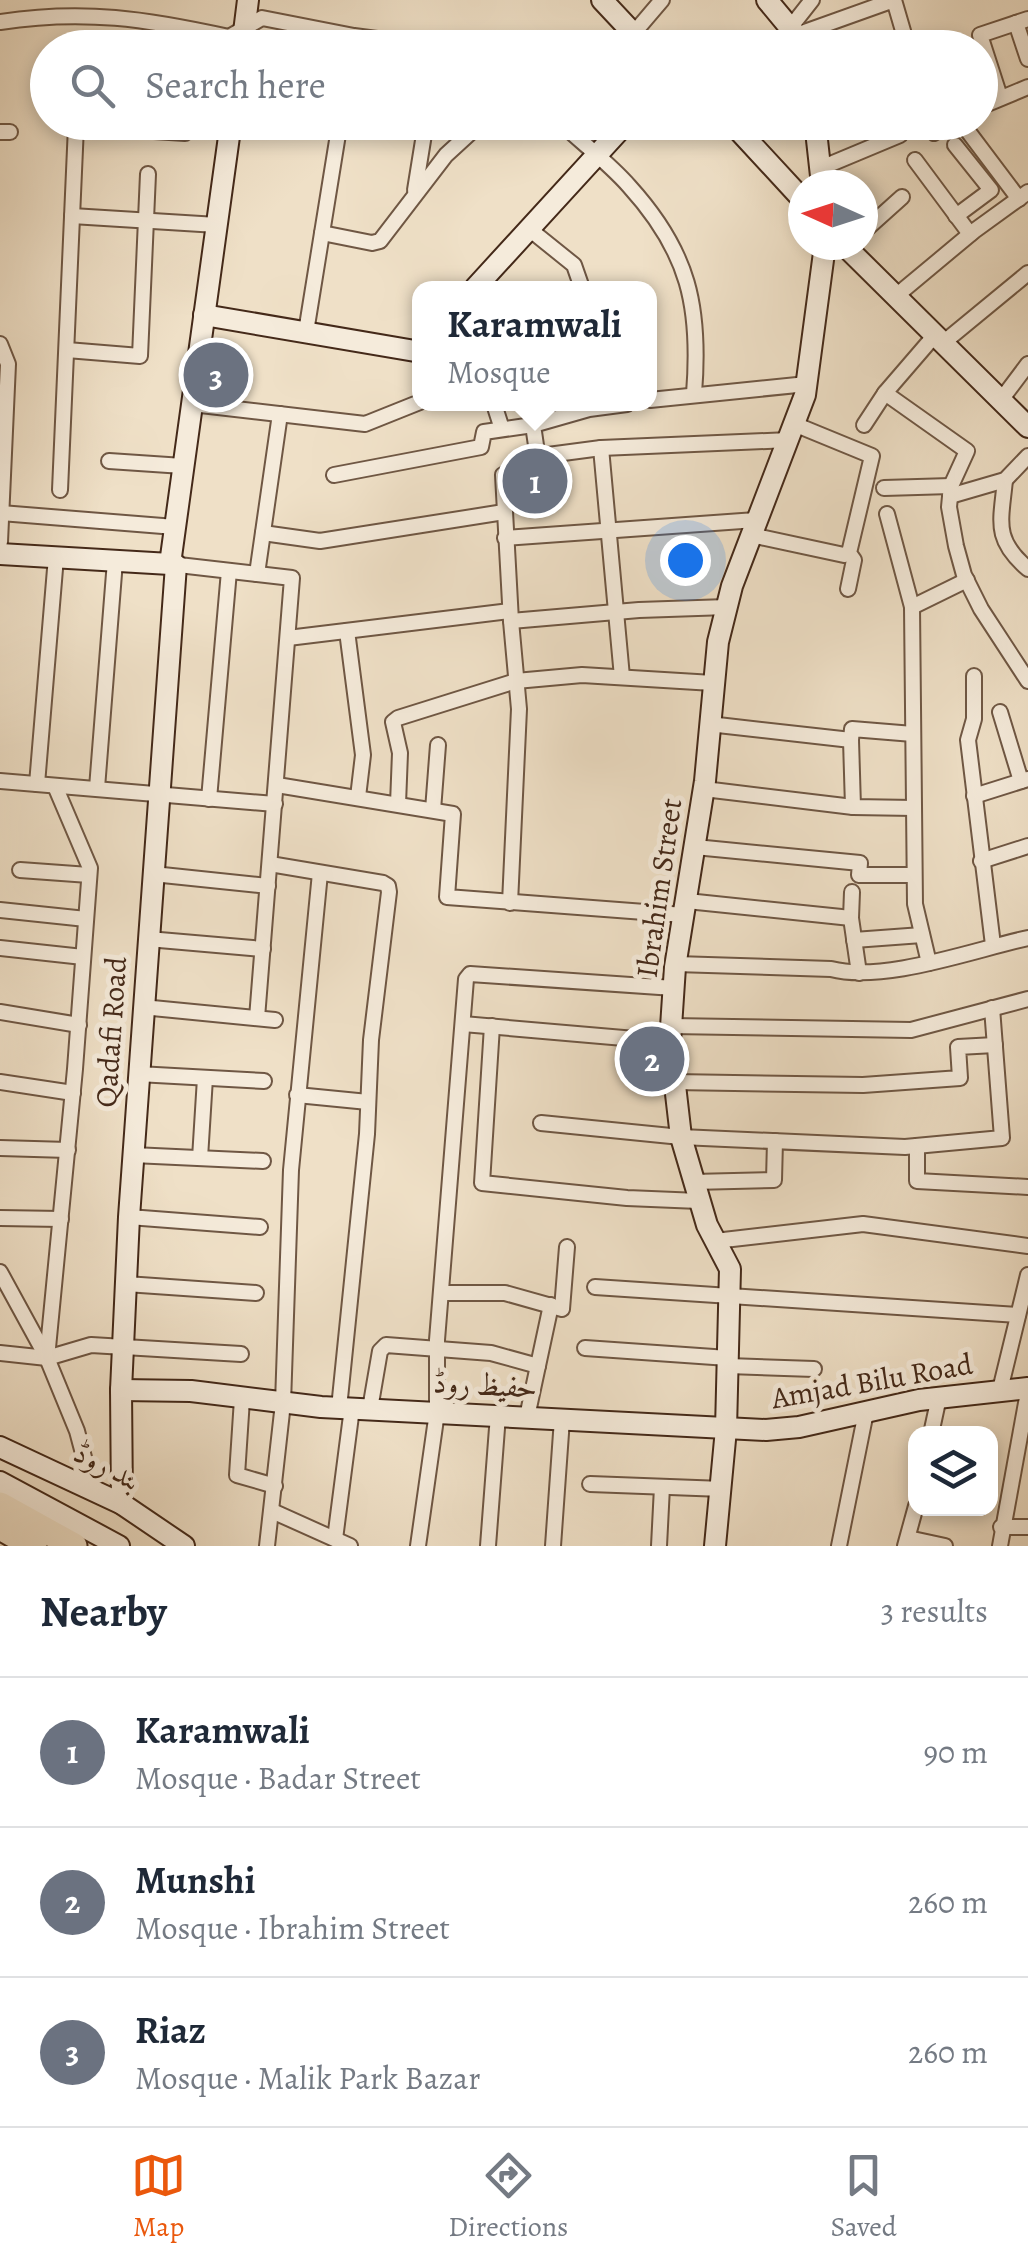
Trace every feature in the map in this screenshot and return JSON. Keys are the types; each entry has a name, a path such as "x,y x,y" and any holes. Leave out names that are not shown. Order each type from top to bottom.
{"highway":[{"path":"0,1505 74,1546"},
{"path":"0,1527 34,1546"}],"street":[{"path":"244,30 248,0"},
{"path":"602,0 630,30"},
{"path":"646,30 662,0"},
{"path":"767,0 790,30"},
{"path":"798,30 812,0"},
{"path":"814,30 894,0 903,30"},
{"path":"0,22 85,15 151,20 197,30"},
{"path":"251,30 262,18 308,30"},
{"path":"995,30 1022,21 1028,59"},
{"path":"998,91 1000,97 1028,87"},
{"path":"60,490 75,140"},
{"name":"Qadafi Road","path":"122,1504 122,1349 129,1217 175,527 229,140"},
{"path":"306,332 337,140"},
{"path":"414,196 423,140"},
{"path":"322,233 376,242 462,140"},
{"path":"579,140 627,183 650,212 691,288 698,342 694,394"},
{"path":"481,281 609,140"},
{"path":"748,140 788,184"},
{"path":"817,140 821,170"},
{"path":"833,170 890,140"},
{"path":"896,296 1023,196 976,140"},
{"path":"955,145 990,190 956,216"},
{"path":"915,160 970,234"},
{"path":"67,350 140,356 148,174"},
{"path":"878,219 902,197"},
{"path":"72,216 217,225"},
{"path":"528,228 574,265 580,281"},
{"name":"Ibrahim Street","path":"717,1545 726,1430 730,1269 696,1192 681,1137 671,1034 676,964 704,789 713,683 727,607 753,528 792,432 838,260"},
{"path":"856,260 1028,426"},
{"path":"864,425 884,393 939,339 1028,273"},
{"path":"204,316 412,350"},
{"path":"0,344 8,364 0,542"},
{"path":"1001,400 1028,364"},
{"path":"657,399 807,384"},
{"path":"884,393 968,451 950,491 956,546 981,609 1028,681"},
{"path":"192,404 365,424 412,405"},
{"path":"496,411 502,429"},
{"path":"334,475 481,447 484,432 533,425 575,411"},
{"path":"257,574 280,414"},
{"path":"533,425 538,460"},
{"path":"510,903 519,709 503,474 538,460 600,448 792,432 872,456 850,552 854,560 848,589"},
{"path":"600,448 622,676"},
{"path":"884,488 950,491 1005,480 1028,456"},
{"path":"108,461 183,466"},
{"path":"1005,480 1000,532 1013,556 1028,568"},
{"path":"263,533 320,541 504,512"},
{"path":"1,513 175,527"},
{"path":"887,514 912,607 914,904 930,963"},
{"path":"506,538 609,528 753,528 844,555 850,552"},
{"path":"0,554 173,565 292,578 257,1018"},
{"path":"36,784 56,558"},
{"path":"97,788 115,561"},
{"path":"209,798 229,571"},
{"path":"912,607 967,580"},
{"path":"288,638 510,616 727,607"},
{"path":"347,631 363,755 358,797"},
{"path":"398,804 400,753 393,722 516,681 582,674 713,683"},
{"path":"974,676 974,719 968,740 993,945"},
{"path":"974,796 1025,780 1000,712"},
{"path":"710,724 851,740"},
{"path":"854,807 852,728 913,734"},
{"path":"433,810 438,745"},
{"path":"0,781 275,804"},
{"path":"277,784 453,814 447,896 510,903 851,918"},
{"path":"47,1358 90,875 74,826 55,786"},
{"path":"704,789 854,807 914,808"},
{"path":"981,860 1028,846"},
{"path":"695,847 860,864 859,876 914,875"},
{"path":"270,864 383,882 389,892 371,1040 354,1408 336,1539"},
{"path":"20,870 90,875"},
{"path":"267,1546 283,1403 290,1170 320,873"},
{"path":"154,874 268,886"},
{"path":"852,892 851,918 859,973"},
{"path":"0,910 86,919"},
{"path":"854,940 922,935"},
{"path":"676,964 859,973 930,963 1028,938"},
{"path":"148,939 263,949"},
{"path":"0,948 84,957"},
{"path":"418,1546 437,1412 437,1348 466,979 470,974 674,988"},
{"path":"462,1024 671,1034 911,1030 1028,999"},
{"path":"142,1007 275,1020"},
{"path":"541,1123 774,1142 917,1146 1002,1138 992,1008"},
{"path":"0,1012 78,1025"},
{"path":"492,1026 482,1183 627,1198 696,1192 774,1180 774,1142"},
{"path":"674,1082 863,1085 960,1078 958,1046 995,1045"},
{"path":"138,1074 264,1081"},
{"path":"200,1158 204,1078"},
{"path":"0,1082 73,1093"},
{"path":"297,1096 368,1102"},
{"path":"917,1146 917,1181 1028,1187"},
{"path":"0,1148 68,1150"},
{"path":"133,1155 262,1161"},
{"path":"129,1217 260,1227"},
{"path":"0,1218 62,1219"},
{"path":"715,1241 864,1224 1028,1246"},
{"path":"442,1292 504,1294 562,1309 568,1247"},
{"path":"0,1272 5,1289 47,1358 77,1431 93,1492"},
{"path":"1000,1390 1028,1275"},
{"path":"126,1284 256,1293"},
{"path":"595,1287 1018,1315"},
{"path":"526,1417 551,1306"},
{"path":"0,1353 47,1358 91,1345 241,1354"},
{"path":"354,1408 382,1346 491,1353 538,1366"},
{"path":"584,1348 814,1369"},
{"name":"حفیظ روڈ","path":"121,1390 191,1391 283,1403 726,1430"},
{"path":"1000,1546 1028,1390"},
{"name":"Amjad Bilu Road","path":"726,1430 799,1427 939,1398 1028,1390"},
{"path":"933,1426 939,1398"},
{"path":"242,1399 237,1475 274,1486"},
{"path":"839,1546 866,1412"},
{"path":"488,1546 498,1416"},
{"path":"553,1546 562,1419"},
{"name":"بند روڈ","path":"0,1447 122,1504 184,1546"},
{"path":"0,1482 119,1546"},
{"path":"590,1484 723,1489"},
{"path":"659,1546 662,1487"},
{"path":"272,1511 350,1546"},
{"path":"914,1516 907,1542 945,1546"},
{"path":"1001,1527 1028,1528"}],"place":[{"name":"Riaz","path":"216,375"},
{"name":"Karamwali","path":"535,481"},
{"name":"Munshi","path":"652,1059"}]}
